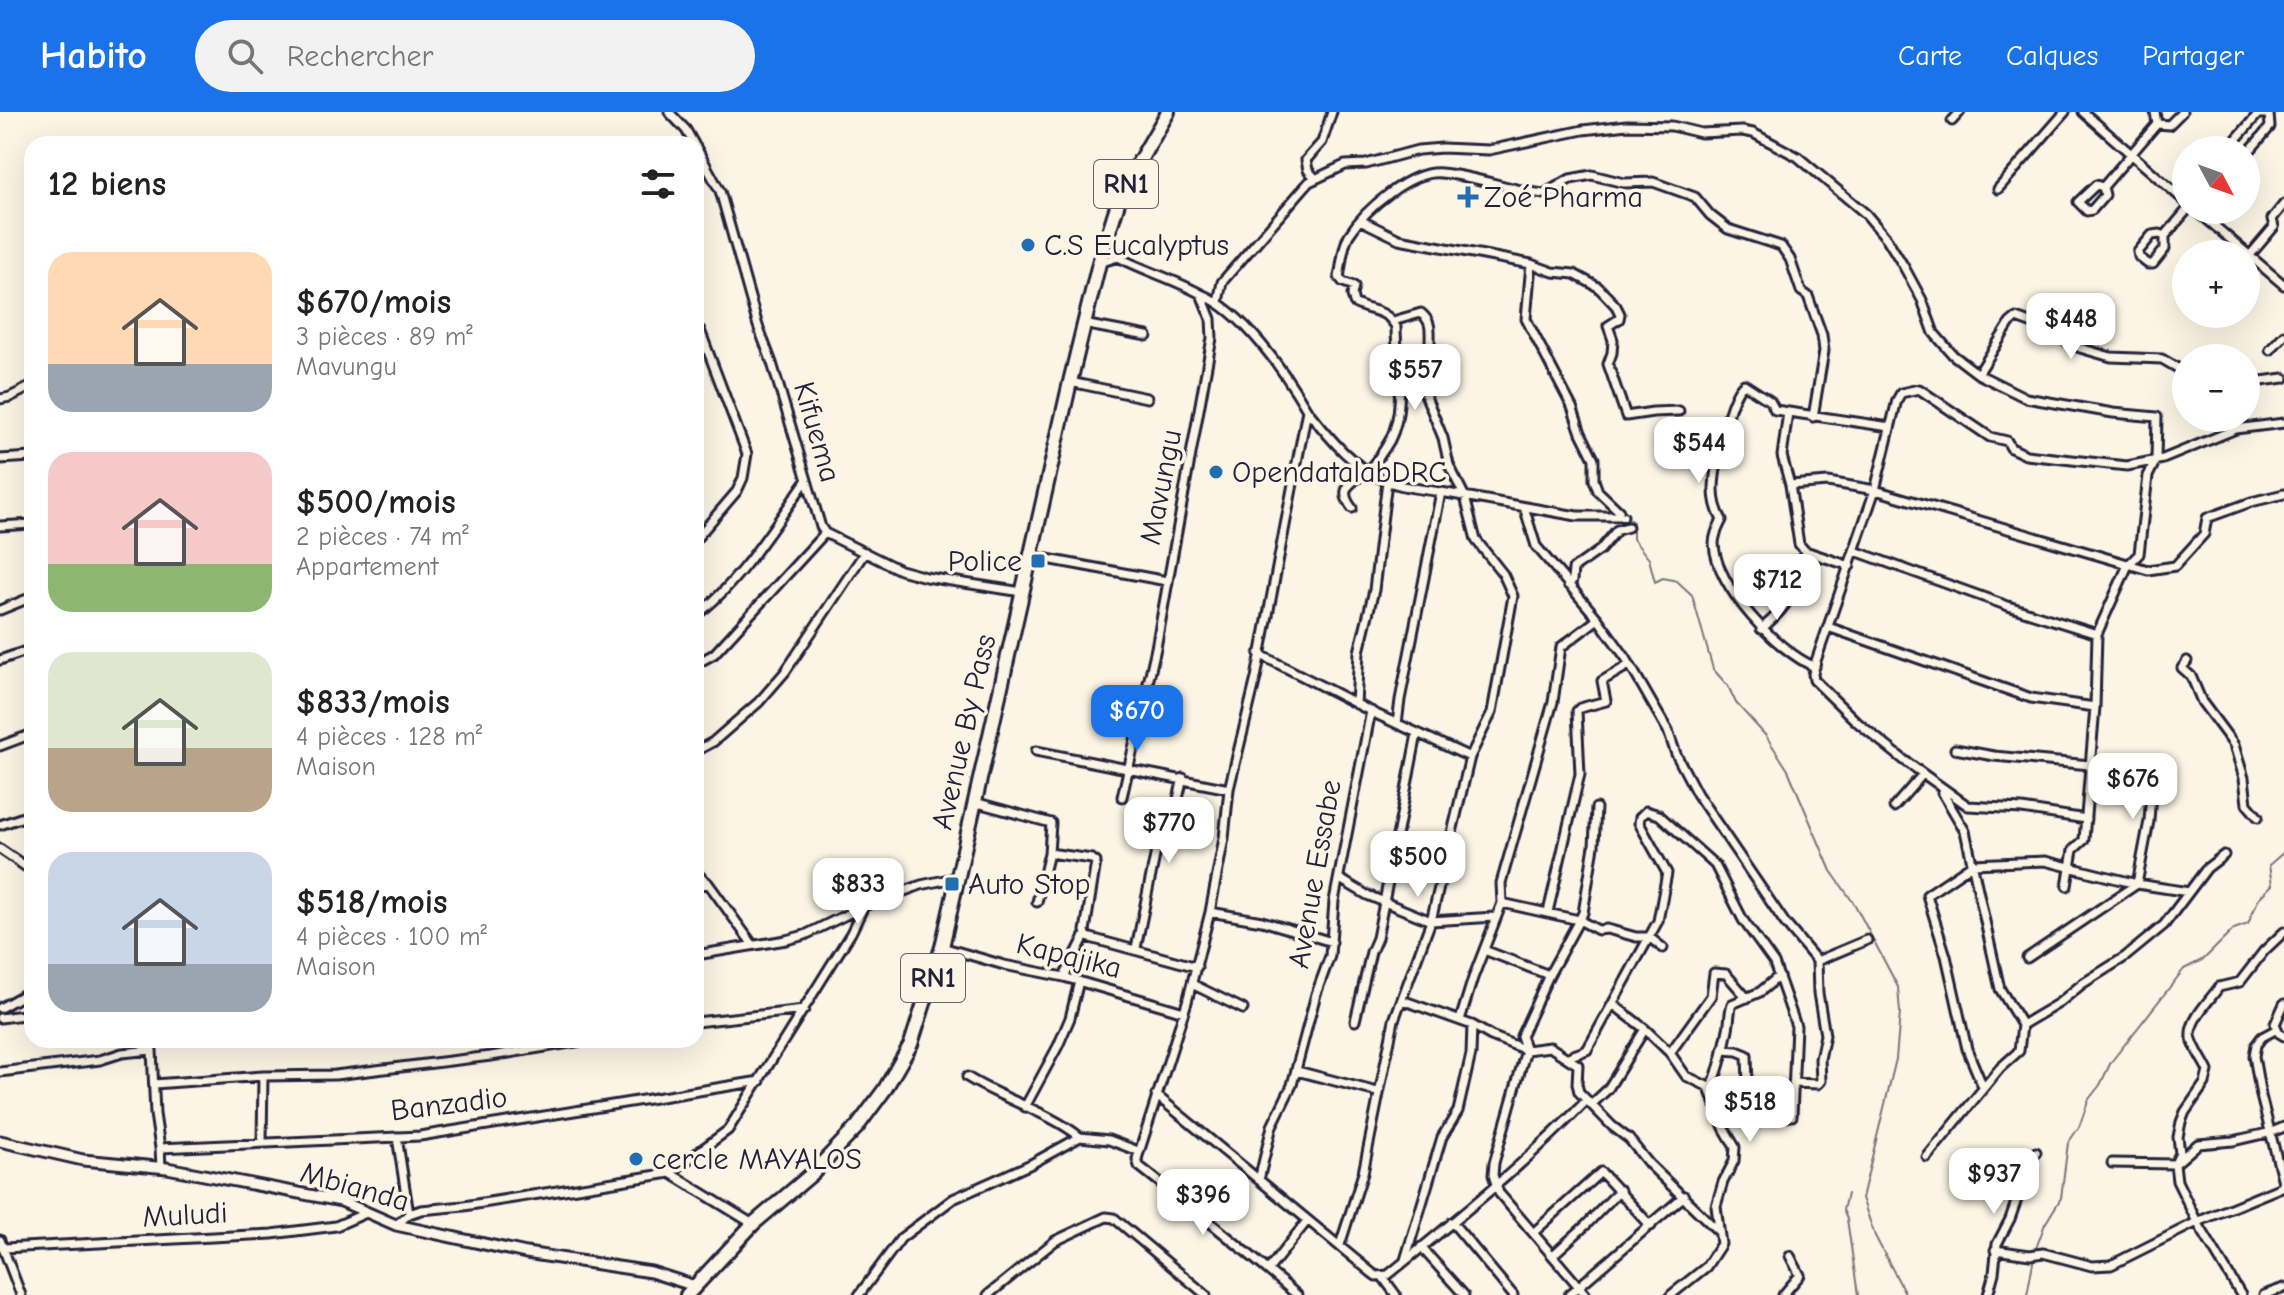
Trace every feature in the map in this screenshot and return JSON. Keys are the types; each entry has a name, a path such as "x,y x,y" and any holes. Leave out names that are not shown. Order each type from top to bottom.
{"highway":[{"name":"Avenue By Pass","path":"691,1290 753,1224 813,1173 857,1127 885,1089 911,1044 942,947 959,877 1099,263 1121,193 1168,112"}],"street":[{"name":"Kifuema","path":"669,112 689,136"},
{"path":"1315,178 1308,170 1306,160 1322,142 1332,112"},
{"path":"1952,121 1960,112"},
{"path":"1998,189 2065,112"},
{"path":"2083,112 2172,190"},
{"path":"2155,112 2157,124"},
{"path":"2157,124 2169,125 2182,112"},
{"path":"2239,136 2258,114 2270,113 2270,127 2260,139"},
{"path":"2103,187 2157,124"},
{"path":"1218,302 1222,282 1315,178 1345,165 1366,164 1418,150 1489,150 1583,130 1627,125 1672,126 1701,133 1753,133 1798,157 1866,214 1887,239 1922,300 1934,333 1953,355 1978,374 2026,398 2157,417 2156,460 2148,476 2139,554 2128,565 2097,634 2095,707 2084,840 2073,850 2067,886"},
{"name":"Kifuema","path":"704,162 720,191 758,326 825,533"},
{"path":"1352,508 1346,494 1348,486 1369,470 1388,443 1397,419 1399,379 1396,327 1393,321 1375,309 1357,305 1352,295 1354,286 1340,280 1344,249 1349,235 1390,190 1433,172 1544,194 1570,179 1592,175 1624,183 1653,182 1686,193 1702,203 1720,223 1781,246 1790,259 1801,291 1808,296 1824,343 1813,417"},
{"path":"2274,227 2272,219 2284,204"},
{"path":"1362,221 1399,239 1531,264 1584,278 1598,287 1620,314 1619,319 1608,326 1613,340 1608,364 1626,416 1679,411"},
{"path":"2165,236 2152,235 2138,252 2139,257 2153,264 2165,249 2165,236 2175,224"},
{"path":"2211,224 2228,240"},
{"path":"2274,227 2284,227"},
{"path":"2260,244 2274,227"},
{"path":"1099,263 1118,257 1218,302 1245,325 1337,447 1387,481 1577,516 1621,514 1598,491 1594,480 1594,459 1572,407 1526,319 1531,264"},
{"path":"2260,267 2284,285"},
{"name":"Mavungu","path":"1122,797 1156,648 1212,338 1211,319 1201,294"},
{"path":"1340,1245 1363,1173 1388,1041 1431,921 1470,757 1492,712 1513,596 1503,574 1476,540 1465,497 1449,465 1443,438 1425,394 1436,377 1430,342 1432,331 1424,314 1393,321"},
{"path":"1978,374 2016,318 2041,327 2080,348 2111,357 2162,359 2172,365"},
{"path":"1083,324 1147,336"},
{"path":"2270,350 2284,335"},
{"path":"704,341 747,454 743,478 737,491 704,530"},
{"path":"2260,381 2284,378"},
{"path":"1070,382 1147,398"},
{"path":"1815,667 1792,656 1761,629 1732,590 1715,550 1715,535 1722,520 1716,510 1714,491 1722,438 1742,384 1770,401 1772,408 1890,427"},
{"path":"2086,819 2022,809 1978,808 1957,800 1857,722 1820,687 1813,674 1875,490 1901,393 1919,389 1990,437 2007,441 2011,448 2026,455 2127,466 2156,460 2236,429 2284,423"},
{"path":"0,399 24,390"},
{"path":"1297,1295 1269,1269 1239,1249 1139,1166 1138,1151 1184,1012 1210,912 1224,838 1229,789 1307,410"},
{"path":"1788,412 1782,456 1799,544 1805,551 1850,566"},
{"path":"0,459 24,458"},
{"path":"704,605 755,551 806,481"},
{"path":"1356,704 1359,652 1374,590 1387,481"},
{"path":"1790,485 1828,482 1875,490 2148,570 2175,566 2204,534 2207,518 2284,494"},
{"path":"1397,724 1441,492"},
{"path":"1524,507 1536,546 1598,619 1638,676 1697,794 1785,923 1817,961 1818,993 1825,1035 1820,1059 1821,1081 1818,1084 1793,1083"},
{"path":"0,526 24,524"},
{"path":"1568,585 1572,581 1573,569 1600,550 1617,530 1628,527"},
{"path":"704,660 714,654 825,533 892,567 926,577 1022,592"},
{"path":"1761,629 1787,604 1802,576 1805,551"},
{"path":"1855,551 2097,634"},
{"path":"704,747 737,721 785,672 865,552"},
{"path":"1031,556 1167,581"},
{"path":"0,610 24,600"},
{"path":"1460,1020 1502,903 1501,883 1553,702 1561,647 1598,619"},
{"path":"1828,627 2031,698 2095,707"},
{"path":"0,660 24,652"},
{"path":"1259,654 1417,734 1470,757"},
{"path":"2187,661 2182,668 2184,672 2191,676 2202,702 2234,745 2244,778 2247,804 2258,817"},
{"path":"1548,912 1580,774 1577,711 1606,701 1602,681 1629,665"},
{"name":"Avenue Essabe","path":"1259,1180 1272,1126 1297,1071 1316,994 1330,956 1334,901 1371,711"},
{"path":"1355,1021 1377,938 1417,734"},
{"path":"0,746 24,737"},
{"path":"1955,749 2090,765"},
{"path":"1036,751 1229,789"},
{"path":"2027,958 2137,884 2149,821 2153,761"},
{"path":"1894,807 1923,774"},
{"path":"1136,948 1156,851 1171,828 1183,778"},
{"path":"1927,1157 1983,1087 2019,1051 2022,1025 2000,989 1965,831 1939,787"},
{"path":"974,802 1051,823 1049,853 1037,902"},
{"path":"1586,1295 1496,1187 1494,1163 1526,1050 1521,1036 1587,900 1596,808"},
{"path":"1568,1057 1587,1050 1658,921 1667,873 1639,823 1646,811 1659,815 1715,865 1743,920 1770,956 1796,1026 1792,1116 1752,1119 1749,1116 1747,1055 1723,1050"},
{"path":"0,825 24,817"},
{"path":"0,849 24,866"},
{"path":"1049,853 1096,862 1085,934 1064,977"},
{"path":"2022,1025 2059,1003 2164,925 2207,868 2224,855"},
{"path":"1983,1087 1970,1061 1946,956 1927,900 1927,895 1934,888 1973,864 2045,861 2137,884 2189,892"},
{"path":"704,954 805,935 864,906 921,885 959,877"},
{"path":"1340,879 1383,903 1431,921 1495,917"},
{"path":"704,880 753,945"},
{"path":"704,884 708,883"},
{"path":"1502,903 1579,920 1598,930 1649,937 1663,948"},
{"path":"396,1225 409,1214 670,1173 728,1130 851,933 864,906"},
{"path":"1210,912 1262,921 1332,942"},
{"path":"1085,934 1197,967"},
{"path":"2241,1295 2197,1222 2177,1181 2178,1137 2185,1112 2200,1092 2208,1071 2191,1038 2192,1029 2219,987 2240,982 2264,951 2283,936"},
{"path":"1817,961 1867,940"},
{"name":"Kapajika","path":"942,947 1004,965 1079,981 1184,1012"},
{"path":"1484,950 1549,975"},
{"path":"1670,1053 1711,996 1714,973 1726,974 1747,998"},
{"path":"1671,1295 1706,1267 1721,1244 1717,1199 1734,1161 1735,1147 1715,1108 1711,1088 1723,1050 1732,1004 1766,988 1779,976"},
{"path":"1025,1107 1051,1064 1079,981"},
{"path":"1192,984 1243,1009"},
{"path":"0,1008 24,994"},
{"path":"1402,1000 1460,1020 1526,1050 1550,1047 1568,1057 1578,1065 1577,1084 1589,1102 1719,1231"},
{"path":"2284,1004 2275,1024 2284,1036"},
{"path":"1614,1005 1670,1053 1686,1076 1711,1088"},
{"path":"704,1021 804,1010"},
{"path":"0,1018 24,1015"},
{"path":"1405,1261 1442,1137 1458,1111 1471,1054 1472,1025"},
{"path":"1156,1095 1307,1221 1376,1276 1382,1276 1388,1275 1496,1187 1589,1102 1608,1089 1645,1029"},
{"path":"1995,1250 2030,1255 2043,1253 2092,1266 2111,1265 2197,1222 2284,1186 2254,1056 2262,1037 2277,1029"},
{"path":"154,1084 263,1076 335,1075 540,1048"},
{"path":"0,1072 100,1060 122,1053 152,1050 161,1167"},
{"path":"1297,1071 1377,1092"},
{"path":"262,1142 263,1076"},
{"path":"967,1077 1080,1137 1109,1140 1138,1151"},
{"name":"Banzadio","path":"160,1148 420,1136 760,1081"},
{"path":"2112,1163 2175,1164 2198,1144 2233,1141 2284,1127"},
{"path":"397,1137 409,1214"},
{"path":"859,1295 901,1238 942,1205 1031,1164 1080,1137"},
{"name":"Mbianda","path":"0,1141 83,1160 161,1167 341,1201 396,1225 526,1253 651,1272 691,1290"},
{"path":"1988,1295 1994,1273 1995,1250 2036,1152"},
{"path":"1971,1169 2018,1194"},
{"path":"1533,1233 1601,1172 1651,1226"},
{"path":"670,1173 753,1224"},
{"path":"1553,1255 1620,1190"},
{"path":"1569,1295 1684,1196"},
{"name":"Muludi","path":"2,1244 272,1234 336,1226 366,1213"},
{"path":"988,1295 1055,1241 1106,1217 1114,1218 1206,1295"},
{"path":"1269,1269 1307,1221"},
{"path":"1452,1222 1513,1295"},
{"path":"2,1244 21,1295"},
{"path":"1421,1247 1464,1295"},
{"path":"1783,1295 1800,1275 1790,1256"},
{"path":"1382,1276 1396,1295"},
{"path":"2264,1295 2284,1288"}],"waterway":[{"path":"1624,516 1633,522 1633,539 1649,559 1655,582 1663,578 1677,581 1692,595 1713,669 1728,686 1736,703 1766,736 1788,770 1831,871 1855,905 1898,987 1900,1013 1896,1059 1862,1198 1875,1236 1906,1295"},
{"path":"2035,1251 2045,1224 2061,1198 2068,1143 2111,1062 2184,969 2204,959 2234,929 2248,924 2259,898 2272,885 2269,865 2284,852"},
{"path":"1847,1194 1843,1210 1858,1295"},
{"path":"2027,1295 2034,1257"}],"place":[{"name":"Zoé Pharma","path":"1468,197"},
{"name":"C.S Eucalyptus","path":"1028,245"},
{"name":"OpendatalabDRC","path":"1216,472"},
{"name":"Police","path":"1038,561"},
{"name":"Auto Stop","path":"952,884"},
{"name":"cercle MAYALOS","path":"636,1159"}]}
